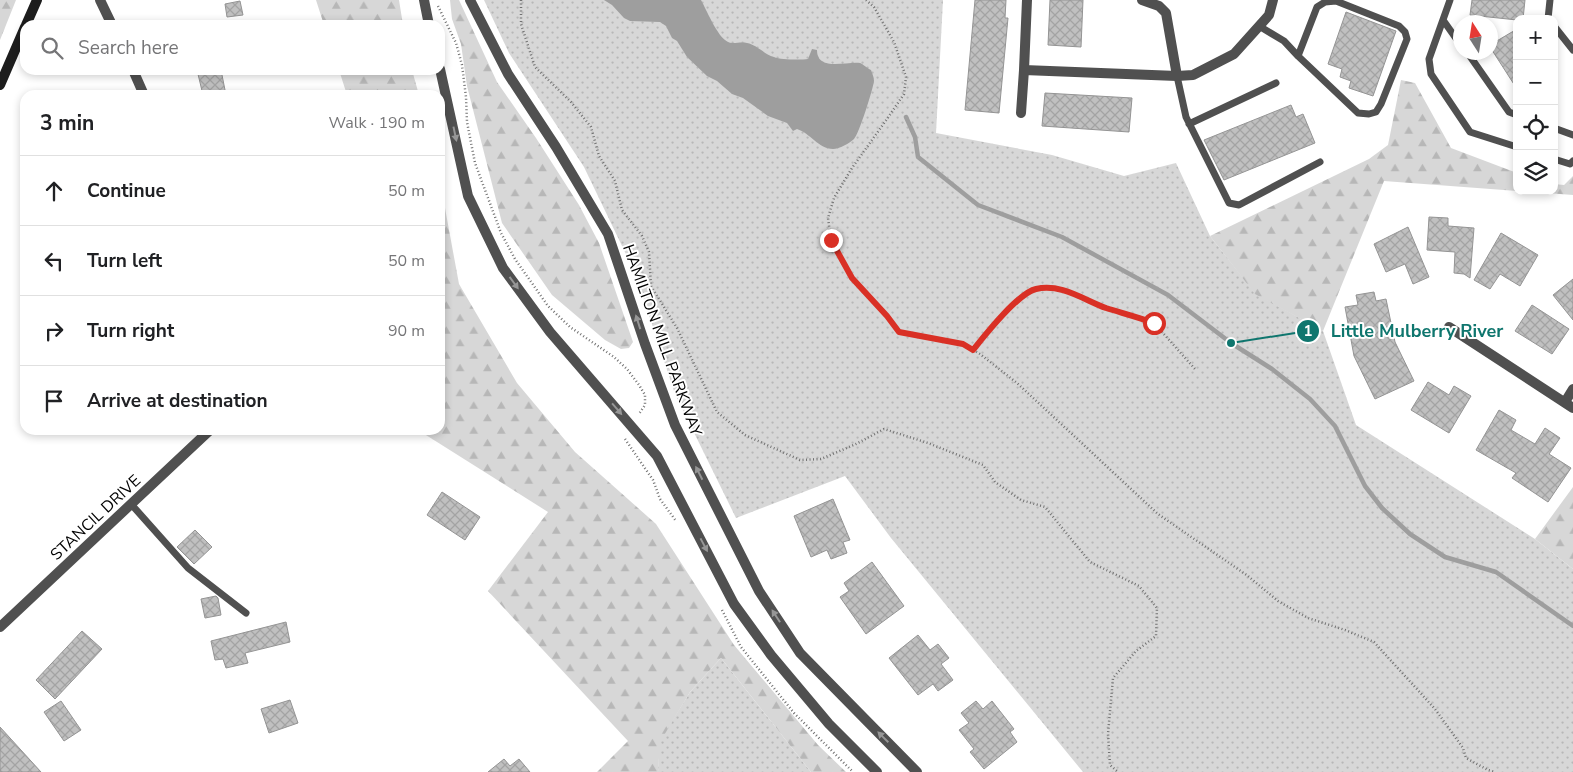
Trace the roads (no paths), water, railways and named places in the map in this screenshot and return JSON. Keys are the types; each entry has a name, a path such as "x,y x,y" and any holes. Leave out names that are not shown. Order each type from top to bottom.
{"main road":[{"path":"28,20 37,0"},
{"path":"0,85 20,38"}],"street":[{"path":"100,0 110,20"},
{"path":"424,0 429,20"},
{"name":"HAMILTON MILL PARKWAY","path":"470,0 508,74 556,147 608,234 674,425 760,591 800,653 917,772"},
{"path":"1021,113 1027,0"},
{"path":"1142,0 1159,6 1166,14 1177,76"},
{"path":"1024,70 1193,75 1234,54 1268,15 1274,0"},
{"path":"135,75 142,90"},
{"path":"441,75 445,90"},
{"path":"445,92 468,196 503,268 550,332 657,456 734,604 771,655 829,724 877,772"},
{"path":"1449,327 1569,405 1573,389"},
{"name":"STANCIL DRIVE","path":"0,627 205,435"}],"lane":[{"path":"1450,0 1429,59 1431,74 1470,132 1513,146"},
{"path":"1548,15 1550,0"},
{"path":"1259,26 1284,41 1298,56 1358,113 1369,114 1376,112 1382,104 1406,39 1405,32 1399,26 1336,2 1325,2 1318,7 1298,56"},
{"path":"1443,20 1453,34"},
{"path":"1558,31 1573,50"},
{"path":"1472,60 1508,112 1513,114"},
{"path":"1177,76 1186,117 1229,203 1239,205 1320,162"},
{"path":"1189,124 1276,84"},
{"path":"1558,129 1573,135"},
{"path":"1558,160 1570,164 1573,161"},
{"path":"131,504 188,568 246,613"}],"waterway":[{"path":"906,117 915,137 918,157 978,205 1062,237 1168,295 1231,343 1272,369 1310,399 1335,426 1365,486 1382,508 1410,534 1445,557 1496,572 1573,626"}],"place":[{"name":"Little Mulberry River","path":"1231,343"}]}
